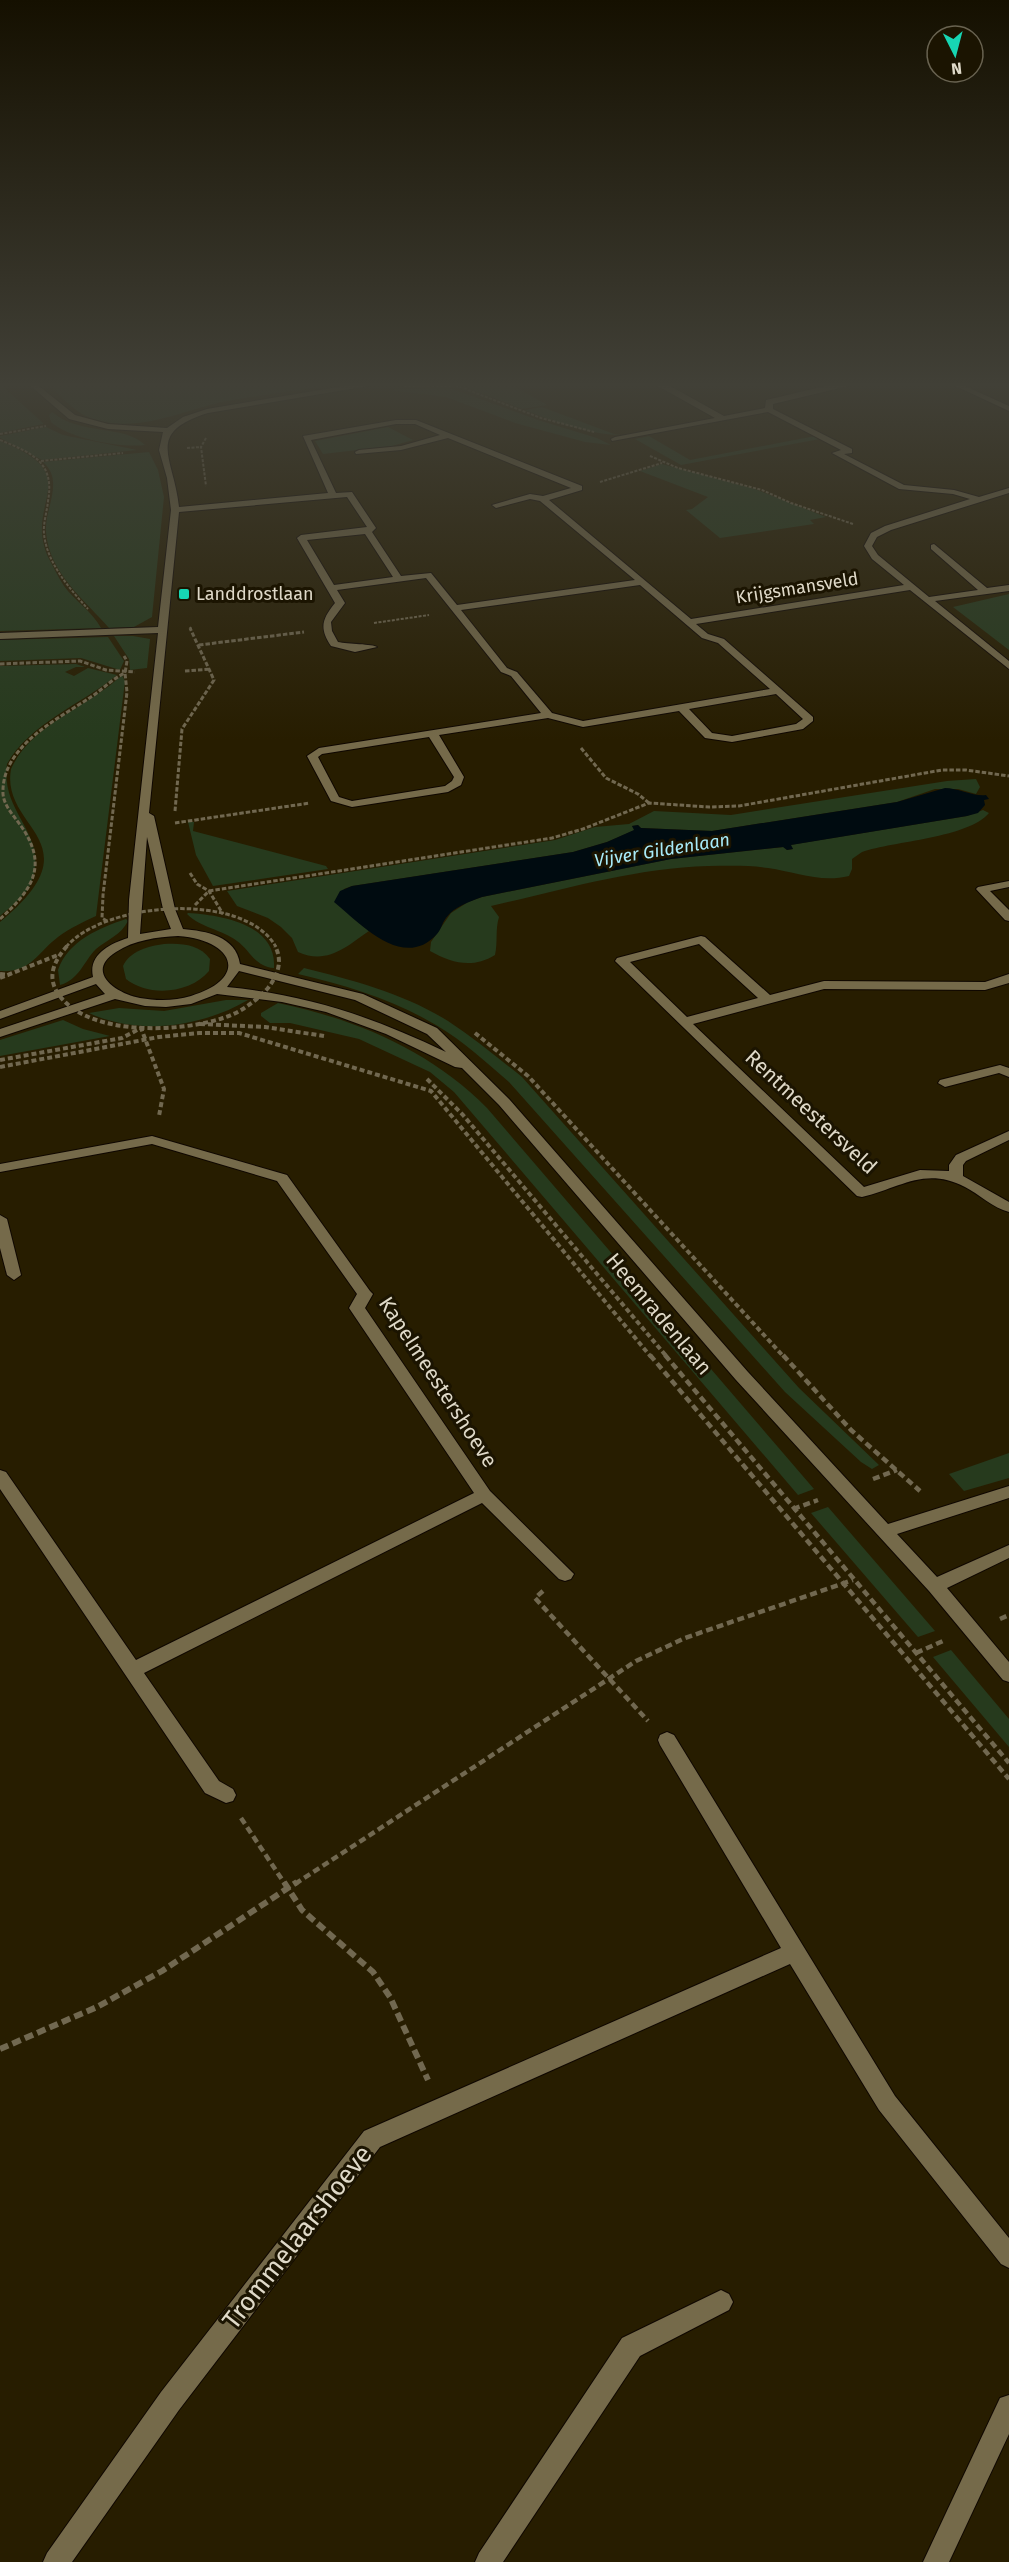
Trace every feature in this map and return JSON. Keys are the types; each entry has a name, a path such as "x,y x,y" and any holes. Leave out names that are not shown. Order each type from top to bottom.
{"street":[{"path":"134,938 135,900 160,671 174,502"},
{"path":"175,510 265,502"},
{"path":"354,502 372,528 367,531 301,538 340,603 325,621 325,629 334,644 355,649 372,647"},
{"path":"496,505 509,502"},
{"path":"546,502 705,636 721,641 809,719 799,727 732,738 709,736 681,707"},
{"path":"970,502 878,532 870,540 870,550 926,600 1009,666"},
{"path":"367,531 399,579"},
{"path":"934,547 985,591"},
{"path":"331,588 428,575 504,670 514,674 548,715"},
{"path":"454,608 642,582"},
{"name":"Krijgsmansveld","path":"688,622 911,587"},
{"path":"926,600 1009,588"},
{"path":"0,636 164,630"},
{"path":"433,734 459,777 457,783 448,789 351,804 335,800 312,756 320,751 548,715 583,724 778,691"},
{"path":"145,804 169,909 178,932"},
{"path":"1009,884 981,889 1009,917"},
{"path":"178,932 214,938 227,946 234,955 236,966 230,979 216,990 184,1001 166,1004 147,1004 116,995 105,988 99,979 98,970 101,961 120,944 155,933 178,932"},
{"name":"Rentmeestersveld","path":"767,999 701,940 621,961 862,1193 920,1174 943,1174 956,1178 1009,1208"},
{"name":"Heemradenlaan","path":"236,966 330,988 379,1005 432,1031 504,1102 742,1376 935,1586 1009,1675"},
{"path":"686,1022 815,986 985,986 1000,983 1009,978"},
{"path":"0,1015 99,979"},
{"name":"Heemradenlaan","path":"216,990 293,999 347,1014 381,1027 470,1069"},
{"path":"0,1033 116,995"},
{"path":"945,1083 1000,1069 1009,1073"},
{"path":"956,1178 956,1165 961,1158 1009,1135"},
{"name":"Kapelmeestershoeve","path":"0,1168 152,1140 183,1147 282,1178 365,1294 357,1308 484,1496 566,1574"},
{"path":"0,1219 14,1275"},
{"path":"0,1476 212,1787 226,1795"},
{"path":"885,1531 1009,1492"},
{"name":"Kapelmeestershoeve","path":"133,1670 484,1496"},
{"path":"935,1586 1009,1551"},
{"path":"667,1740 887,2103 1009,2256"},
{"name":"Trommelaarshoeve","path":"56,2562 170,2401 372,2139 794,1952"},
{"path":"488,2562 631,2347 721,2302"},
{"path":"936,2562 1009,2407"}],"path":[{"path":"48,502 44,519 44,534 50,555 66,585 108,632 127,661 125,673 127,692 103,895 102,918 108,922"},
{"path":"207,502 208,507"},
{"path":"788,502 878,532"},
{"path":"199,645 452,612 454,608"},
{"path":"175,812 180,738 188,719 214,680 189,624"},
{"path":"0,664 80,661 106,670 125,673 211,669"},
{"path":"0,919 27,892 35,881 37,869 35,852 29,837 5,804 3,786 9,767 21,750 43,729 125,673"},
{"path":"583,750 606,778 638,794 649,803"},
{"path":"191,909 208,891 552,838 583,829 649,803 709,807 739,806 942,770 966,770 1009,776"},
{"path":"176,833 175,823 335,800"},
{"path":"189,870 197,885 208,891 223,914"},
{"path":"0,978 59,954"},
{"path":"281,958 289,960"},
{"path":"0,974 10,975"},
{"path":"197,1024 265,1027 333,1038"},
{"path":"0,1060 122,1038 141,1028 165,1089 152,1140"},
{"path":"468,1028 528,1076 851,1430 943,1513"},
{"path":"0,1067 146,1040 199,1033 240,1033 256,1040 431,1091 752,1478 1009,1779"},
{"name":"Heemradenlaan","path":"427,1079 463,1115 1009,1763"},
{"path":"566,1574 535,1598 667,1740"},
{"path":"0,2049 107,2002 162,1971 636,1661 685,1638 853,1580"},
{"path":"226,1795 302,1910 353,1952 373,1972 390,1996 441,2108"}],"green space":[{"path":"0,502 46,502 42,520 42,537 48,557 64,586 93,616 101,628 0,631"},
{"path":"51,502 164,502 152,617 134,627 109,628 61,573 49,547 46,523"},
{"path":"702,502 787,502 826,517 810,520 814,524 720,538 686,510 692,509"},
{"path":"1009,594 1009,650 953,607"},
{"path":"114,636 150,639 147,668 130,670 129,659"},
{"path":"108,637 124,661 120,670 81,658 0,661 0,640"},
{"path":"76,664 85,667 76,667 65,672 74,676 88,668 117,675 43,725 17,750 7,764 10,797 30,837 35,866 31,883 25,892 0,916 0,666"},
{"path":"122,675 125,681 96,916 63,934 33,961 19,969 0,971 0,922 28,895 42,872 44,854 38,838 18,807 11,790 11,769 20,753 46,728"},
{"path":"976,779 980,787 976,794 958,789 935,789 897,802 712,831 641,828 638,825 632,826 635,830 607,842 573,852 352,886 344,889 339,905 369,931 344,948 327,955 308,955 298,952 292,938 281,927 268,918 237,906 227,891 555,840 595,827 629,824 654,811 731,815 947,781"},
{"path":"983,810 989,813 965,828 862,852 852,859 849,876 818,878 753,866 708,866 626,875 491,906 499,917 495,955 487,959 462,963 446,959 430,951 431,942 451,913 468,902 482,897 671,859 784,847 787,850 793,849 790,845 967,816"},
{"path":"188,822 194,822 193,831 326,866 328,869 213,886 196,855"},
{"path":"188,913 231,920 257,932 273,953 274,968 262,965 237,941 198,922"},
{"path":"126,919 128,921 122,930 96,949 72,979 60,985 58,970 69,951 77,943 95,931"},
{"path":"164,944 183,944 201,950 210,959 209,971 201,979 191,984 169,990 146,989 126,979 123,966 130,957 146,948"},
{"path":"304,968 378,989 431,1011 467,1034 522,1077 799,1388 879,1465 872,1469 861,1462 785,1392 509,1082 492,1067 456,1038 420,1016 369,994 298,974"},
{"path":"226,1000 248,1000 211,1017 170,1025 128,1024 89,1013 119,1008 164,1011"},
{"path":"278,1003 336,1018 391,1040 442,1070 465,1088 487,1108 814,1489 798,1495 454,1092 430,1072 359,1039 290,1023 270,1023 261,1016 261,1013"},
{"path":"63,1020 83,1029 110,1036 0,1056 0,1040"},
{"path":"1009,1453 1009,1478 964,1491 949,1474"},
{"path":"828,1507 935,1631 918,1637 811,1513"},
{"path":"951,1650 1009,1719 1009,1747 933,1657"}],"water":[{"name":"Vijver Gildenlaan","path":"945,788 986,795 989,799 984,800 985,805 978,813 967,816 791,845 793,849 787,850 783,847 671,859 482,897 454,910 446,918 437,934 424,944 410,948 396,946 382,940 334,902 340,891 352,886 573,852 607,842 634,830 632,826 712,831 897,802"}],"place":[{"name":"Landdrostlaan","path":"184,594"}]}
